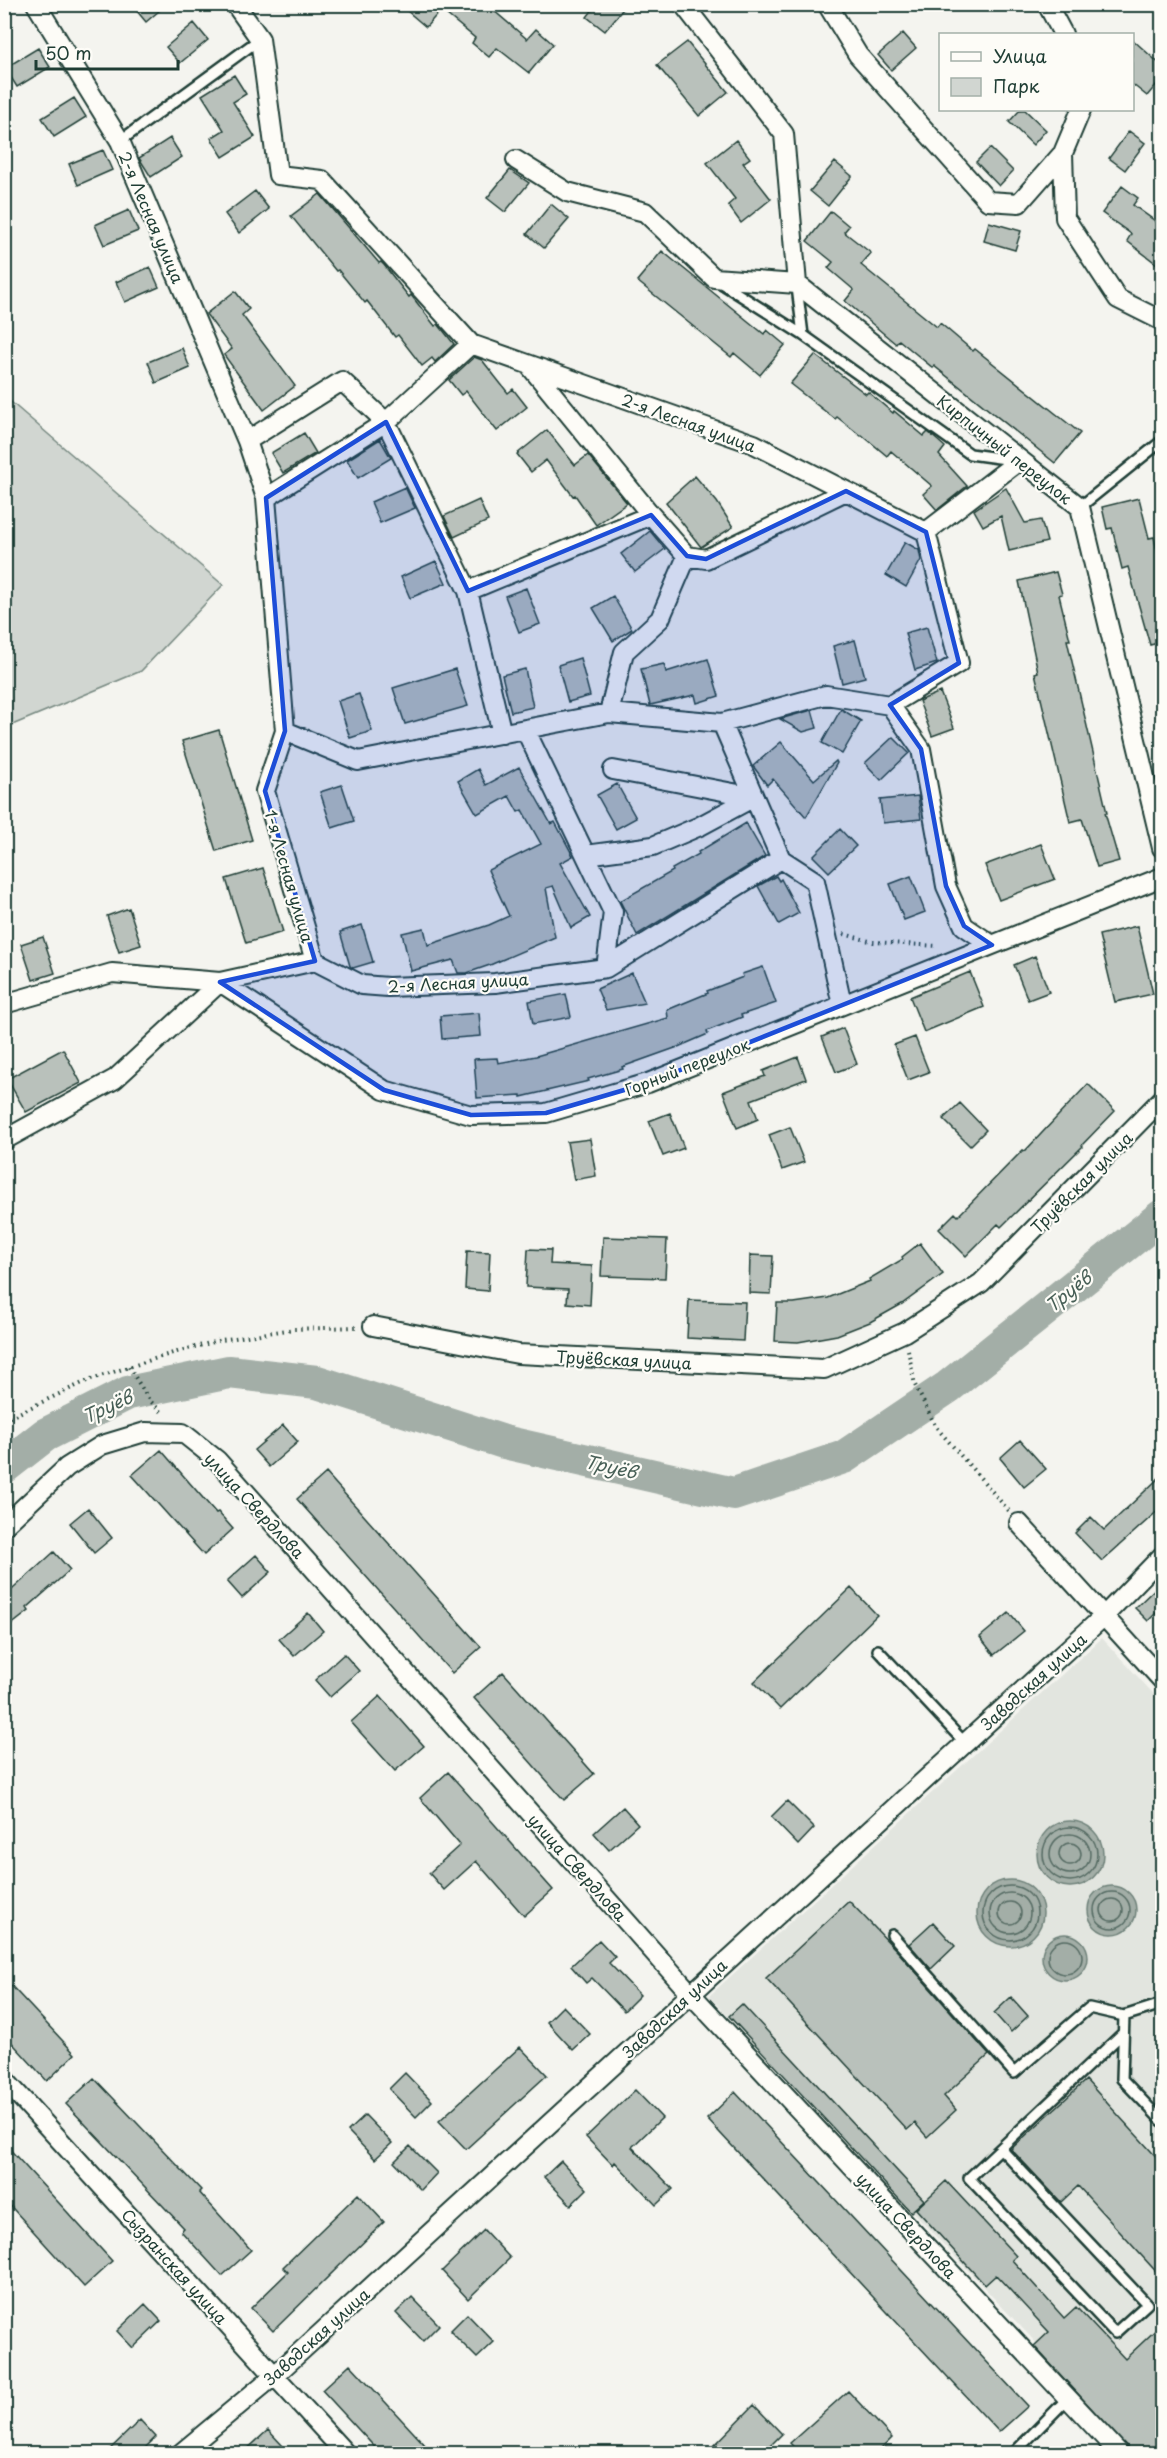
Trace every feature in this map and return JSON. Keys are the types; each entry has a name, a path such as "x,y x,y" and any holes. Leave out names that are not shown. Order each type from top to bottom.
{"street":[{"name":"2-я Лесная улица","path":"36,4 120,141 247,441 266,498 285,731"},
{"name":"2-я Лесная улица","path":"235,4 260,39 278,175 322,180 471,344 754,444 926,532"},
{"path":"516,160 567,192 645,212 714,278 797,284 784,134 683,4"},
{"path":"827,4 858,55 988,201 1019,203 1063,153 1081,111"},
{"path":"1047,4 1062,33"},
{"path":"1063,153 1065,218 1118,298 1162,321"},
{"name":"Кирпичный переулок","path":"797,284 1080,507 1162,848"},
{"path":"266,498 386,422 471,344"},
{"path":"528,364 687,556 706,559 846,491"},
{"path":"247,441 342,381 386,422 468,591 501,734"},
{"path":"285,731 358,761 609,713 722,723 826,695 890,705 959,663 926,532 1020,460"},
{"path":"468,591 651,515"},
{"path":"609,713 624,652 660,619 687,556"},
{"path":"890,705 921,749 946,886 964,926 992,945"},
{"path":"722,723 781,859 814,881 842,1005"},
{"path":"525,729 613,912 606,968"},
{"name":"1-я Лесная улица","path":"4,1004 112,973 220,982 315,961 266,791 285,731"},
{"path":"613,770 754,797"},
{"path":"586,855 653,846 700,826 754,797"},
{"name":"2-я Лесная улица","path":"315,961 362,985 388,987 495,983 606,968 781,859"},
{"name":"Горный переулок","path":"220,982 384,1090 471,1115 546,1113 648,1083 1162,877"},
{"path":"4,1140 115,1079 220,982"},
{"name":"Труёвская улица","path":"373,1326 518,1354 824,1369 905,1332 981,1283 1162,1099"},
{"name":"улица Свердлова","path":"4,1526 67,1467 102,1445 145,1432 183,1433 217,1460 690,1993 1120,2454"},
{"path":"1019,1523 1162,1680"},
{"name":"Заводская улица","path":"180,2454 274,2375 1104,1617 1162,1556"},
{"name":"Сызранская улица","path":"4,2079 346,2454"}],"lane":[{"path":"120,141 260,39"},
{"path":"714,278 803,335 970,454 1020,460"},
{"path":"797,284 803,335"},
{"path":"1080,507 1162,441"},
{"path":"878,1650 965,1743"},
{"path":"892,1935 1014,2073 1089,2008 1124,2016 1162,2004"},
{"path":"1124,2016 1122,2079 1162,2121"},
{"path":"1001,2149 1147,2304 1115,2333 969,2178 1122,2034"},
{"path":"1013,2454 1068,2398"}],"path":[{"path":"824,923 840,933 873,942 941,946"},
{"path":"4,1419 92,1379 221,1340 294,1329 373,1326"},
{"path":"905,1332 915,1385 936,1427 1019,1523"},
{"path":"129,1367 149,1400"}],"highlighted area":[{"path":"386,422 468,591 651,515 687,556 706,559 846,491 926,532 959,663 890,705 921,749 946,886 964,926 992,945 648,1083 546,1113 471,1115 384,1090 220,982 315,961 265,791 285,731 266,498"}],"shaded area":[{"path":"1102,1638 1162,1703 1162,2447 1155,2453 1140,2453 709,1996"}],"green space":[{"path":"4,396 223,585 141,671 5,728"}],"water":[{"path":"1064,1821 1076,1821 1088,1826 1098,1836 1103,1854 1101,1867 1088,1882 1076,1887 1064,1887 1052,1882 1042,1872 1037,1860 1037,1848 1042,1836 1052,1826"},
{"path":"1016,1880 1034,1889 1041,1900 1043,1913 1041,1926 1034,1937 1023,1944 1004,1946 986,1937 979,1926 977,1907 986,1889 997,1882"},
{"path":"1107,1886 1117,1886 1132,1896 1136,1910 1135,1919 1126,1930 1117,1934 1107,1934 1092,1924 1088,1915 1088,1905 1098,1890"},
{"path":"1065,1934 1081,1941 1088,1957 1081,1973 1065,1980 1049,1973 1042,1957 1049,1941"}],"building":[{"path":"131,4 167,4 146,22"},
{"path":"399,4 486,4 527,39 536,29 553,44 529,73 497,48 489,57 472,43 475,38 441,10 426,27"},
{"path":"597,4 627,4 605,31 587,17"},
{"path":"194,23 208,40 180,63 166,47"},
{"path":"903,33 916,48 891,70 878,55"},
{"path":"1134,41 1162,66 1162,78 1147,96 1134,86"},
{"path":"687,42 728,92 699,116 657,65"},
{"path":"38,48 50,67 17,87 5,68"},
{"path":"234,75 246,94 233,102 255,137 223,157 211,138 224,130 202,95"},
{"path":"74,98 86,117 54,137 42,118"},
{"path":"1019,111 1026,111 1046,130 1033,145 1009,122"},
{"path":"1129,131 1145,143 1125,170 1109,158"},
{"path":"170,138 182,157 151,177 139,158"},
{"path":"736,140 750,158 743,163 771,199 741,223 728,205 735,199 707,163"},
{"path":"990,148 1013,171 999,186 976,162"},
{"path":"103,150 112,170 78,185 69,164"},
{"path":"835,162 852,176 828,206 810,191"},
{"path":"510,170 529,183 505,212 487,198"},
{"path":"1122,186 1138,198 1133,205 1162,226 1162,268 1127,241 1131,234 1102,213"},
{"path":"255,191 269,209 239,233 225,214"},
{"path":"320,194 379,263 384,265 409,297 411,295 435,326 438,324 454,344 435,362 432,358 422,366 398,335 395,337 367,301 365,303 338,270 336,271 291,216"},
{"path":"551,204 569,219 544,248 527,234"},
{"path":"129,210 138,231 104,245 95,225"},
{"path":"831,211 849,226 844,232 871,253 861,265 937,327 940,323 1080,433 1055,463 934,366 933,368 899,340 896,344 845,301 854,290 828,268 833,262 807,241"},
{"path":"989,222 1021,231 1015,250 984,241"},
{"path":"662,251 764,334 767,330 785,345 760,375 734,353 731,357 637,281"},
{"path":"150,267 159,287 125,302 116,282"},
{"path":"235,291 249,309 242,315 295,386 264,410 224,355 232,349 206,314"},
{"path":"182,348 190,368 156,383 148,362"},
{"path":"815,355 866,394 868,392 893,413 894,411 924,436 928,432 945,447 939,455 967,486 937,510 923,494 932,486 891,451 887,456 862,435 837,417 835,419 790,384"},
{"path":"474,357 482,360 508,393 513,389 527,407 497,431 466,391 461,395 449,380"},
{"path":"547,430 575,465 588,455 627,503 596,525 546,460 531,472 517,454"},
{"path":"304,433 316,453 283,473 271,453"},
{"path":"380,439 391,458 358,478 347,460"},
{"path":"695,476 717,502 733,527 701,547 666,502"},
{"path":"405,487 415,508 380,523 371,502"},
{"path":"1006,488 1025,523 1041,520 1047,542 1009,551 1001,516 983,526 974,510"},
{"path":"1139,498 1149,538 1154,537 1162,574 1162,642 1150,645 1128,567 1122,569 1112,528 1107,529 1102,507"},
{"path":"479,500 488,521 454,537 444,516"},
{"path":"650,531 665,549 635,572 621,554"},
{"path":"905,542 919,550 921,560 906,587 886,575"},
{"path":"436,561 446,583 410,598 401,577"},
{"path":"1056,572 1070,640 1067,640 1107,813 1105,813 1119,861 1097,867 1082,819 1070,822 1035,673 1038,672 1019,581"},
{"path":"526,588 540,624 519,632 505,596"},
{"path":"613,596 632,629 613,641 593,608"},
{"path":"927,627 937,663 915,670 905,633"},
{"path":"855,640 865,677 842,683 833,646"},
{"path":"580,658 590,696 568,702 558,665"},
{"path":"708,659 719,696 697,703 695,695 650,705 641,669 664,664 666,672"},
{"path":"455,669 468,706 405,724 393,688"},
{"path":"525,669 533,707 511,712 502,675"},
{"path":"940,692 954,728 932,736 919,701"},
{"path":"359,694 372,731 350,738 338,701"},
{"path":"841,709 861,721 842,754 822,743"},
{"path":"812,710 817,728 803,732 780,719"},
{"path":"219,730 252,840 216,851 182,741"},
{"path":"893,737 909,753 881,780 865,763"},
{"path":"781,742 814,780 836,761 837,763 806,817 773,779 767,785 753,766"},
{"path":"519,767 551,824 555,822 573,856 560,863 590,917 571,928 553,886 546,888 555,937 467,973 458,973 453,960 411,971 402,933 424,928 428,945 509,916 488,870 541,844 522,810 518,812 509,796 477,814 458,781 478,769 486,785"},
{"path":"617,784 636,818 616,829 597,795"},
{"path":"342,785 354,821 332,828 320,792"},
{"path":"918,796 921,819 883,823 880,800"},
{"path":"746,823 765,856 637,935 620,901 673,871 672,869"},
{"path":"840,829 856,846 829,872 813,856"},
{"path":"1041,844 1055,879 999,900 985,865"},
{"path":"263,868 283,932 246,943 226,879"},
{"path":"776,876 779,881 781,879 799,913 779,924 758,886"},
{"path":"911,876 925,912 904,920 890,884"},
{"path":"129,908 141,945 119,952 107,916"},
{"path":"362,925 373,962 353,968 350,966 340,932"},
{"path":"1137,926 1153,994 1115,1002 1099,935"},
{"path":"43,937 55,973 33,980 21,944"},
{"path":"1035,956 1049,992 1028,1000 1014,965"},
{"path":"763,967 776,1003 741,1015 742,1017 707,1031 708,1034 678,1047 622,1067 623,1069 588,1079 589,1081 521,1097 521,1095 477,1098 474,1059 497,1058 498,1063 536,1056 668,1018 667,1010 743,977 742,974"},
{"path":"970,972 984,1007 924,1032 910,997"},
{"path":"632,973 645,1003 606,1010 597,989"},
{"path":"566,994 571,1017 533,1024 529,1001"},
{"path":"479,1013 481,1036 442,1039 440,1016"},
{"path":"843,1028 857,1064 836,1072 822,1037"},
{"path":"915,1037 929,1072 908,1080 894,1045"},
{"path":"63,1049 81,1083 26,1112 7,1079"},
{"path":"798,1057 806,1079 751,1100 758,1119 737,1128 723,1092 765,1076 763,1071"},
{"path":"1088,1084 1115,1111 1001,1227 998,1224 966,1256 939,1229 955,1213 958,1216 1023,1150 1025,1151"},
{"path":"960,1103 986,1130 970,1146 943,1119"},
{"path":"670,1113 684,1148 663,1156 649,1121"},
{"path":"790,1127 804,1162 782,1170 769,1135"},
{"path":"590,1139 596,1176 574,1180 567,1142"},
{"path":"603,1237 667,1239 665,1278 601,1276"},
{"path":"920,1243 943,1274 902,1304 870,1322 837,1335 798,1342 775,1341 777,1303 828,1298 870,1281 869,1279 903,1259 902,1257"},
{"path":"528,1249 551,1250 550,1264 592,1266 590,1305 567,1303 568,1289 526,1287"},
{"path":"467,1251 490,1252 488,1291 465,1289"},
{"path":"750,1255 773,1256 771,1294 749,1293"},
{"path":"689,1300 745,1302 743,1341 687,1338"},
{"path":"283,1425 298,1442 269,1467 254,1450"},
{"path":"1020,1440 1046,1469 1024,1487 1000,1458"},
{"path":"161,1450 233,1529 204,1555 132,1475"},
{"path":"326,1473 481,1647 452,1673 297,1499"},
{"path":"1162,1475 1162,1507 1102,1561 1075,1533 1091,1517 1104,1530"},
{"path":"88,1508 112,1538 94,1553 70,1523"},
{"path":"54,1552 70,1570 27,1608 29,1611 11,1625 4,1618 4,1597"},
{"path":"256,1555 271,1572 242,1598 227,1581"},
{"path":"1162,1582 1162,1607 1148,1621 1135,1608"},
{"path":"851,1588 877,1615 780,1709 754,1682"},
{"path":"308,1613 323,1631 294,1656 279,1639"},
{"path":"1009,1613 1024,1631 994,1655 980,1637"},
{"path":"344,1654 359,1671 330,1697 315,1680"},
{"path":"503,1672 594,1774 564,1800 474,1698"},
{"path":"380,1696 424,1746 395,1771 351,1722"},
{"path":"448,1772 553,1890 524,1916 476,1861 444,1890 429,1873 460,1845 420,1798"},
{"path":"787,1801 814,1828 798,1845 771,1817"},
{"path":"623,1807 638,1824 609,1850 594,1833"},
{"path":"849,1901 899,1953 989,2055 944,2096 956,2110 927,2137 915,2123 907,2130 766,1978"},
{"path":"933,1922 955,1946 931,1969 909,1944"},
{"path":"599,1940 615,1957 609,1963 640,1995 624,2011 592,1978 586,1983 571,1966"},
{"path":"4,1978 75,2054 47,2081 4,2034"},
{"path":"1011,1997 1028,2016 1011,2032 994,2013"},
{"path":"742,2004 924,2200 911,2212 729,2016"},
{"path":"563,2006 590,2034 573,2050 547,2022"},
{"path":"520,2047 547,2075 466,2149 439,2121"},
{"path":"405,2073 432,2101 416,2117 389,2089"},
{"path":"94,2078 201,2190 199,2192 251,2250 222,2276 181,2231 184,2228 66,2104"},
{"path":"1086,2080 1162,2163 1162,2278 1078,2186 1061,2202 1011,2149"},
{"path":"635,2090 662,2118 632,2147 673,2189 656,2205 615,2162 613,2165 586,2137"},
{"path":"735,2092 1028,2406 999,2432 707,2119"},
{"path":"365,2115 392,2143 375,2159 348,2131"},
{"path":"4,2143 112,2261 84,2287 4,2199"},
{"path":"410,2146 437,2173 421,2190 394,2162"},
{"path":"561,2161 587,2189 571,2205 544,2177"},
{"path":"946,2181 1016,2256 1012,2260 1064,2318 1076,2307 1125,2359 1162,2324 1162,2442 1150,2454 1133,2454 1034,2346 1049,2332 996,2275 985,2285 916,2209"},
{"path":"358,2194 384,2222 273,2331 251,2308 288,2272 283,2267"},
{"path":"484,2230 510,2258 468,2299 442,2271"},
{"path":"412,2297 439,2325 423,2341 396,2313"},
{"path":"145,2304 161,2321 133,2348 117,2331"},
{"path":"467,2314 494,2342 477,2358 450,2331"},
{"path":"350,2364 426,2446 419,2454 381,2454 322,2390"},
{"path":"848,2391 892,2438 876,2454 800,2454 790,2443"},
{"path":"754,2405 782,2434 762,2454 706,2454"},
{"path":"140,2420 156,2437 139,2454 105,2454"},
{"path":"268,2430 283,2446 276,2454 242,2454"}],"waterway":[{"name":"Труёв","path":"4,1467 45,1435 128,1393 229,1372 317,1382 504,1442 734,1494 844,1457 948,1387 1162,1216"}]}
